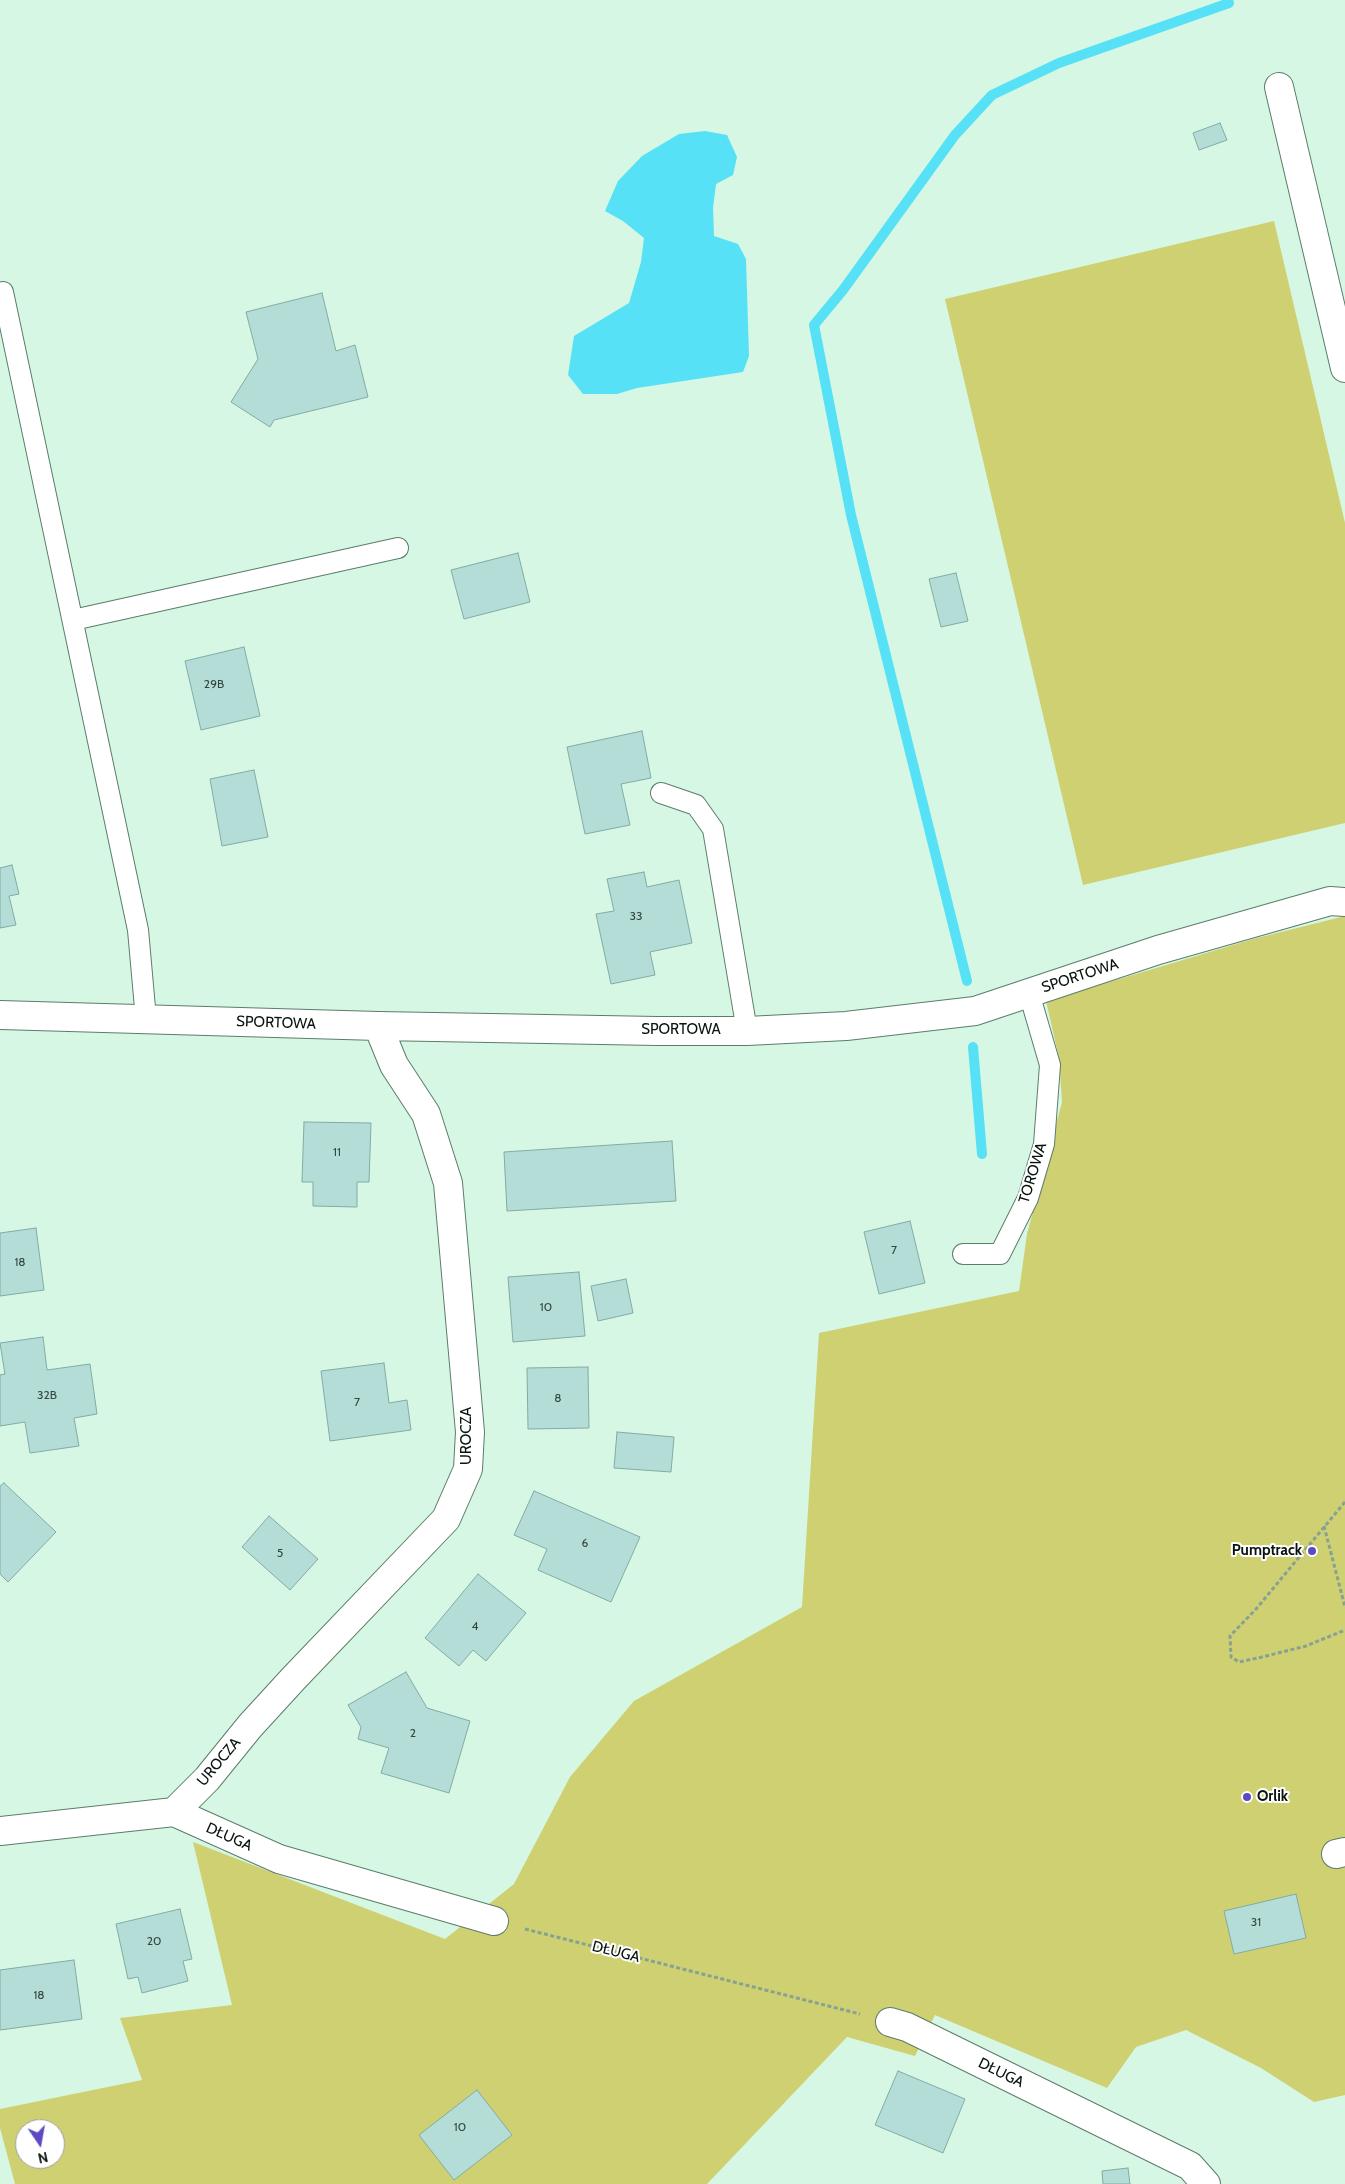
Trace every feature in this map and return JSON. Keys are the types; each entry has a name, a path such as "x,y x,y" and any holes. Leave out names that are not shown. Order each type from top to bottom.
{"street":[{"path":"1279,87 1345,368"},
{"name":"SPORTOWA","path":"0,1015 378,1026 747,1031 846,1026 975,1011 1158,950 1330,901 1345,902"},
{"name":"UROCZA","path":"174,1812 207,1779 250,1726 287,1685 446,1519 468,1469 470,1432 448,1183 426,1114 394,1064 378,1026"},
{"path":"0,1830 174,1812"},
{"name":"DŁUGA","path":"174,1812 279,1859 494,1921"},
{"name":"DŁUGA","path":"890,2022 916,2031 1190,2166 1206,2184"}],"lane":[{"path":"3,292 138,930 146,1019"},
{"path":"73,620 398,548"},
{"path":"661,794 696,805 714,829 747,1031"},
{"name":"TOROWA","path":"963,1254 1000,1254 1028,1198 1044,1144 1050,1065 1028,993"}],"path":[{"path":"1345,1502 1256,1609 1230,1636 1231,1657 1239,1662 1262,1657 1306,1646 1345,1630"},
{"path":"1340,1508 1345,1509"},
{"path":"1324,1526 1345,1607"},
{"name":"DŁUGA","path":"494,1921 890,2022"}],"shaded area":[{"path":"1274,221 1345,523 1345,823 1083,885 945,299"},
{"path":"1345,916 1345,2095 1314,2102 1261,2068 1186,2030 1136,2047 1107,2088 935,2015 915,2056 847,2037 707,2184 15,2184 0,2128 0,2109 142,2080 120,2018 232,2005 193,1842 445,1939 514,1884 570,1777 634,1701 802,1607 819,1333 1019,1291 1027,1234 1062,1102 1059,1058 1046,1001 1253,939"}],"water":[{"path":"705,131 727,135 737,157 733,175 716,184 713,208 714,236 738,244 746,259 749,356 743,372 637,388 617,394 583,394 568,375 574,336 629,303 641,262 644,238 623,221 605,211 618,181 642,156 679,134"}],"building":[{"path":"1220,123 1227,140 1199,150 1193,133"},
{"path":"322,293 336,351 355,345 368,397 274,420 270,427 231,402 258,359 246,312"},
{"path":"518,553 530,602 464,619 451,570"},
{"path":"956,573 968,621 941,627 929,579"},
{"path":"244,647 260,716 201,730 185,661"},
{"path":"642,731 651,778 621,784 630,825 585,834 567,747"},
{"path":"254,770 268,837 222,846 210,779"},
{"path":"12,865 19,894 9,896 16,925 0,928 0,868"},
{"path":"644,872 647,887 679,880 692,943 650,952 655,975 611,984 596,914 614,911 607,879"},
{"path":"304,1122 371,1123 369,1182 357,1182 357,1207 313,1206 313,1182 302,1182"},
{"path":"672,1141 676,1201 507,1211 504,1152"},
{"path":"910,1221 925,1283 879,1294 864,1232"},
{"path":"36,1228 44,1290 0,1296 0,1233"},
{"path":"579,1272 585,1336 513,1342 508,1277"},
{"path":"626,1279 633,1313 598,1321 591,1286"},
{"path":"43,1337 47,1370 90,1364 97,1414 74,1418 79,1446 30,1453 25,1422 0,1426 0,1375 5,1374 0,1343"},
{"path":"384,1363 389,1403 407,1400 411,1430 330,1441 321,1371"},
{"path":"588,1367 589,1428 528,1429 527,1368"},
{"path":"617,1432 674,1437 671,1472 614,1468"},
{"path":"4,1483 56,1532 8,1582 0,1574 0,1486"},
{"path":"534,1491 640,1537 611,1602 538,1570 547,1549 514,1535"},
{"path":"269,1516 318,1559 290,1590 242,1547"},
{"path":"478,1574 526,1613 486,1661 473,1650 459,1666 425,1638"},
{"path":"406,1672 427,1708 470,1721 449,1793 381,1773 389,1748 358,1739 361,1727 348,1705"},
{"path":"1296,1894 1306,1938 1234,1954 1224,1911"},
{"path":"180,1909 192,1959 183,1961 188,1981 142,1993 138,1977 128,1979 116,1924"},
{"path":"74,1960 82,2019 0,2030 0,1970"},
{"path":"898,2071 965,2099 943,2153 875,2125"},
{"path":"477,2090 512,2135 454,2180 419,2135"},
{"path":"1128,2168 1130,2184 1103,2184 1102,2171"}],"waterway":[{"path":"967,981 851,515 814,325 843,290 955,135 992,95 1059,63 1229,3"},
{"path":"973,1047 982,1154"}],"place":[{"name":"Pumptrack","path":"1312,1551"},
{"name":"Orlik","path":"1247,1797"}]}
